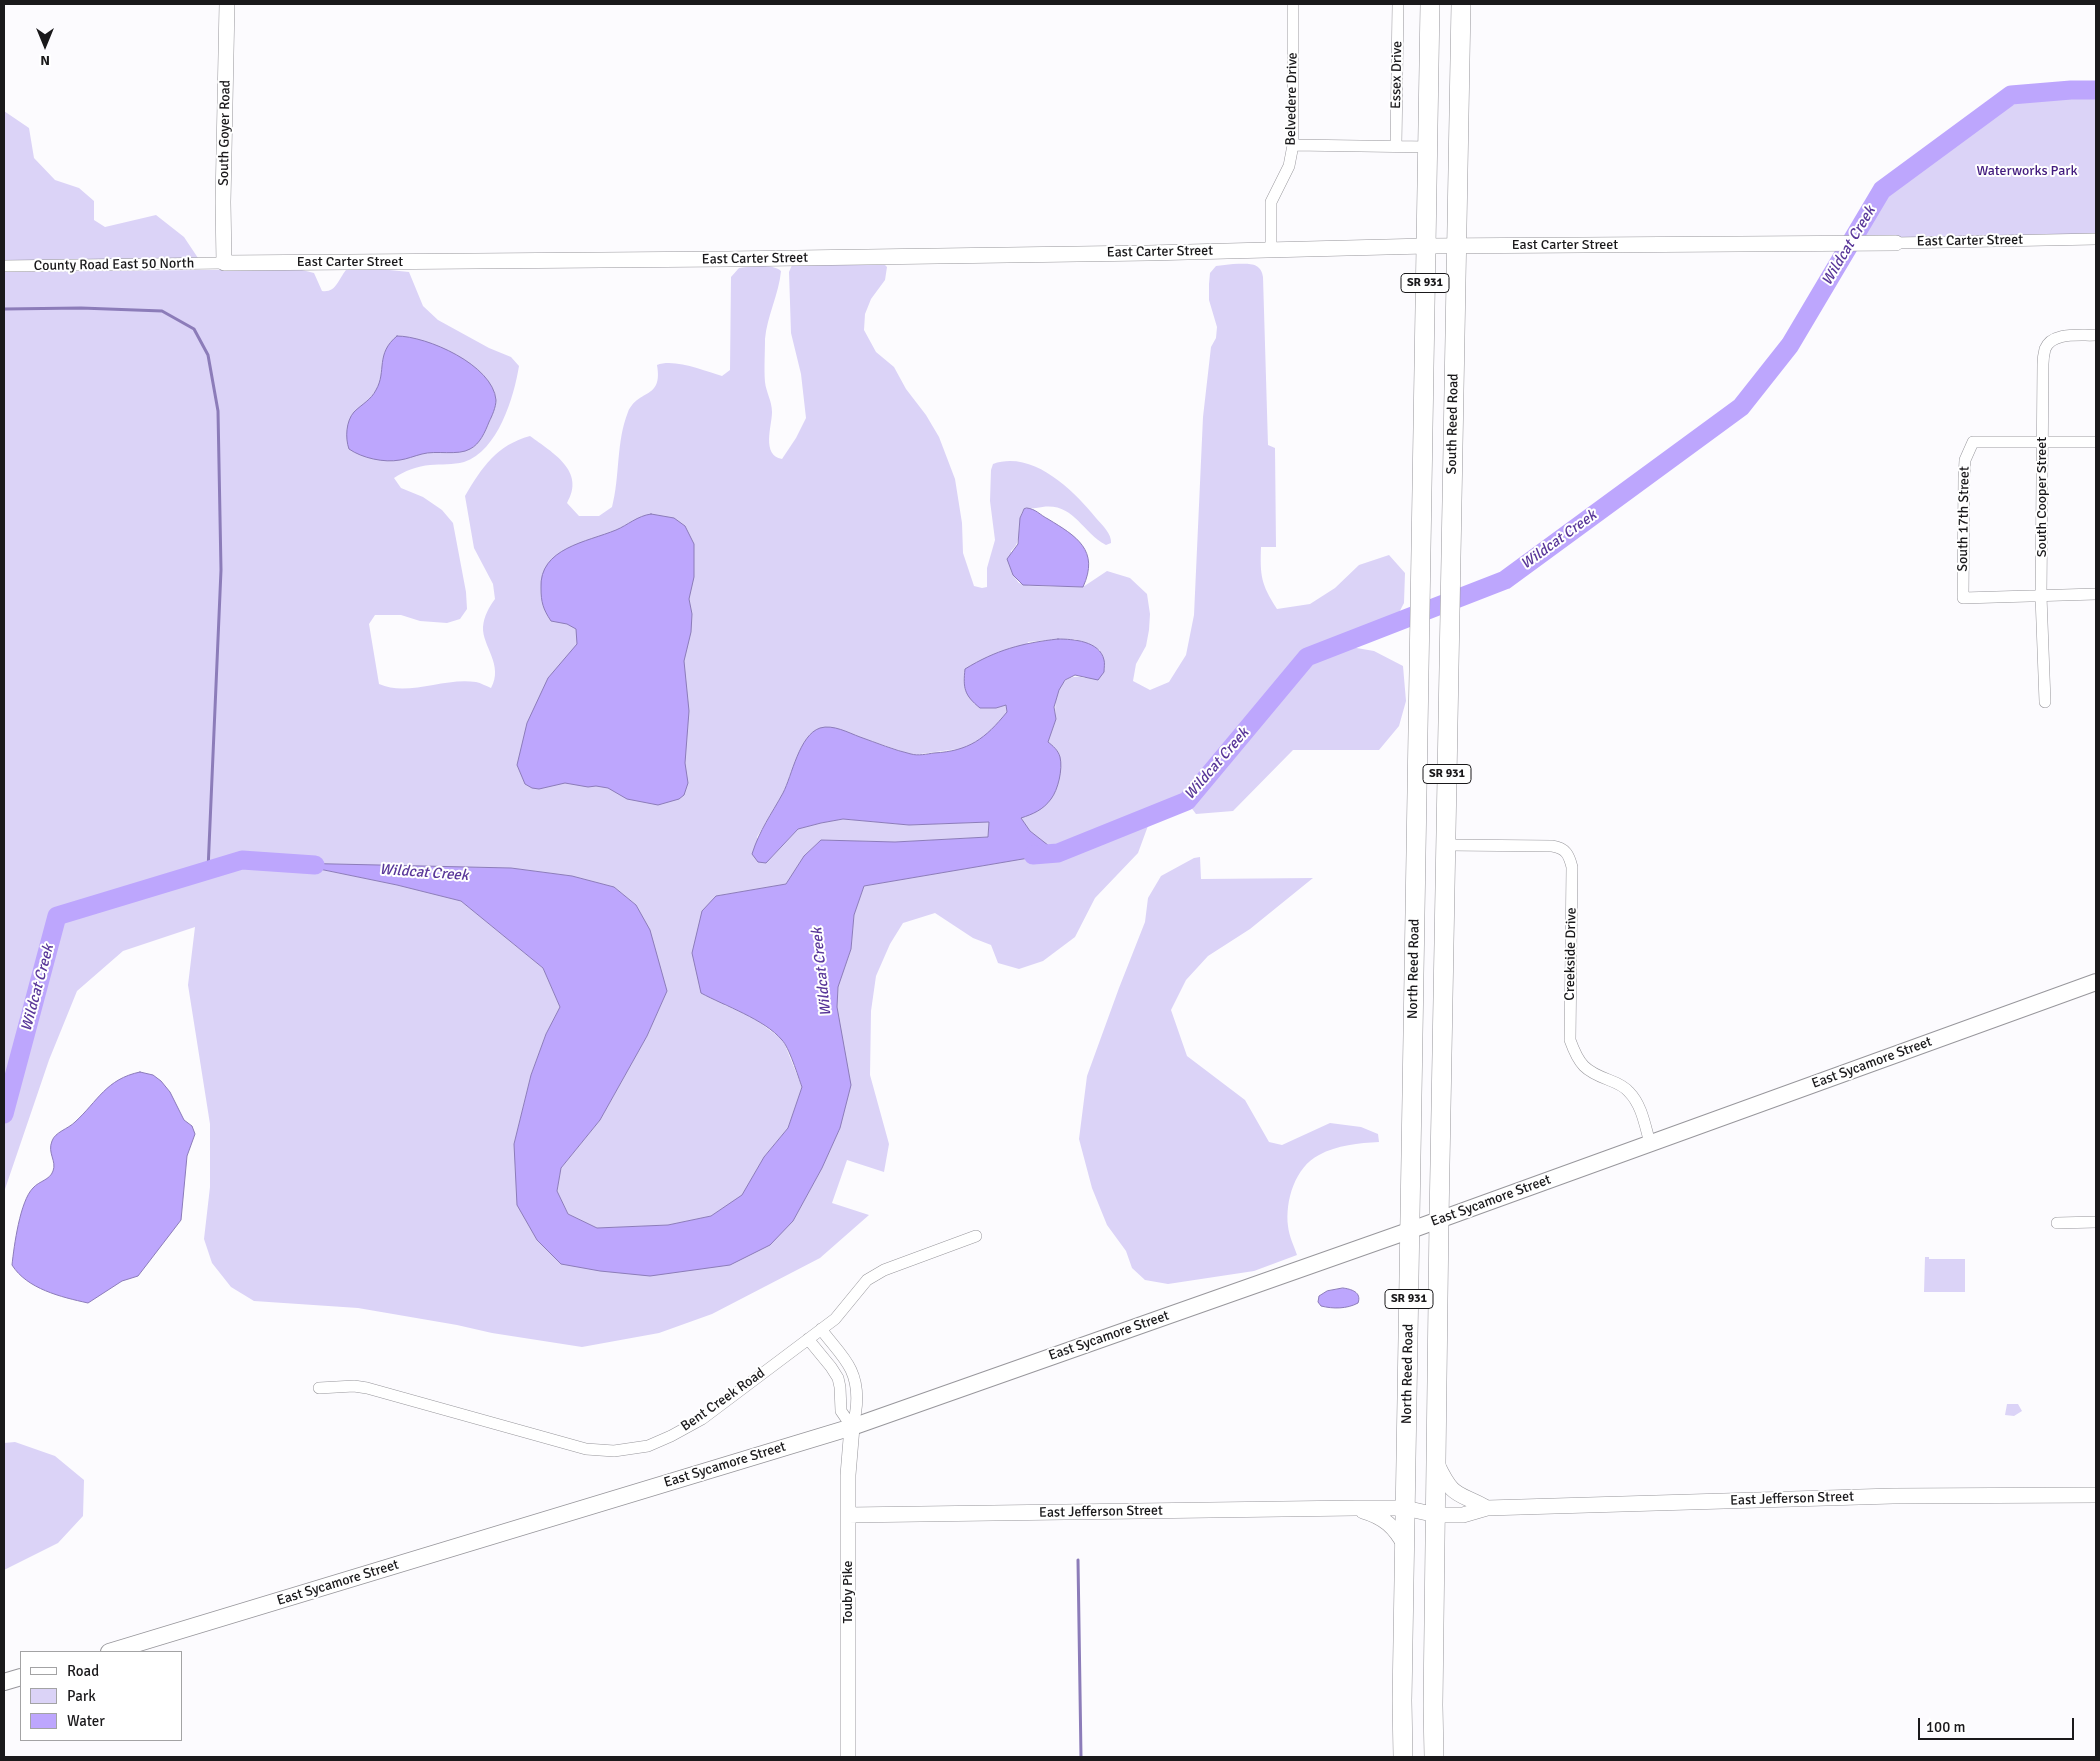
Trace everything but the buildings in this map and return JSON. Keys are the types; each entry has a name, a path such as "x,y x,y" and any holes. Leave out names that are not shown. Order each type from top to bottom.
{"main road":[{"name":"SR 931","path":"1426,246 1430,4"},
{"name":"South Reed Road","path":"1447,844 1461,4"},
{"name":"North Reed Road","path":"1403,1757 1426,246"},
{"name":"SR 931","path":"1434,1757 1439,1219 1447,844"},
{"name":"East Sycamore Street","path":"112,1651 852,1427 1410,1230 2096,982"},
{"path":"4,1682 20,1677"}],"street":[{"name":"South Goyer Road","path":"224,263 223,202 227,4"},
{"name":"Belvedere Drive","path":"1271,250 1271,202 1289,166 1293,145 1293,4"},
{"name":"Essex Drive","path":"1396,146 1398,4"},
{"path":"1293,145 1428,147"},
{"name":"East Carter Street","path":"224,263 728,259 1426,246 1896,243 2096,239"},
{"name":"County Road East 50 North","path":"4,266 224,263"},
{"name":"South Cooper Street","path":"2045,702 2041,596 2043,364 2045,348 2058,337 2096,335"},
{"name":"South 17th Street","path":"2041,596 1963,598 1964,478 1965,460 1973,442 2043,442"},
{"path":"2043,442 2096,442"},
{"path":"2041,596 2096,594"},
{"name":"Creekside Drive","path":"1447,844 1552,846 1560,847 1569,854 1572,867 1570,1040 1577,1059 1584,1067 1592,1073 1620,1084 1634,1098 1650,1143"},
{"path":"2057,1223 2096,1222"},
{"name":"Bent Creek Road","path":"318,1388 354,1386 367,1388 586,1449 614,1451 648,1446 702,1419 808,1339 835,1318 867,1280 884,1270 976,1236"},
{"name":"Touby Pike","path":"821,1329 851,1370 857,1406 857,1413 852,1427 848,1475 848,1757"},
{"path":"808,1339 838,1378 841,1411 852,1427"},
{"name":"East Jefferson Street","path":"1437,1464 1446,1484 1453,1492 1487,1508"},
{"name":"East Jefferson Street","path":"848,1515 1355,1508 1406,1508 1436,1515 1463,1515 1487,1508 1893,1496 2096,1495"},
{"name":"East Jefferson Street","path":"1355,1508 1372,1513 1393,1526 1405,1547"}],"green space":[{"name":"Waterworks Park","path":"2096,90 2096,239 1850,243 1882,190 2011,95"},
{"path":"4,111 29,128 34,158 55,180 79,188 94,201 94,220 105,227 156,215 184,237 202,264 4,266"},
{"path":"1252,264 1259,268 1263,277 1268,445 1275,448 1276,547 1261,547 1261,573 1265,586 1277,609 1310,604 1335,588 1359,565 1389,555 1405,573 1404,603 1393,624 1339,645 1374,651 1403,666 1406,701 1399,726 1379,750 1293,750 1233,811 1196,814 1187,802 1152,815 1138,853 1095,898 1075,937 1043,961 1019,969 998,963 991,945 973,938 935,913 903,923 890,944 876,976 871,1011 870,1075 889,1144 884,1172 847,1160 832,1203 869,1215 820,1258 712,1314 659,1333 582,1347 492,1333 358,1308 254,1301 231,1287 212,1263 204,1239 210,1187 210,1124 188,985 195,927 123,951 77,991 49,1060 4,1192 4,272 298,269 314,273 322,291 327,291 334,288 346,270 370,268 409,272 423,306 438,320 489,348 511,357 519,366 517,379 502,422 486,447 476,456 464,462 421,466 394,478 401,488 423,497 442,510 453,523 466,592 467,609 460,619 447,623 420,621 401,615 375,615 369,624 379,684 390,687 414,688 464,681 478,682 491,688 495,671 483,627 487,612 495,599 493,584 474,548 465,496 484,467 499,451 518,440 530,436 557,456 570,472 572,492 567,503 579,516 599,516 612,507 624,423 628,412 638,399 649,393 657,384 657,365 664,363 681,364 722,376 730,370 731,277 739,268 761,266 772,267 781,271 766,330 765,372 766,386 772,408 770,446 772,452 782,459 806,418 801,374 791,333 789,272 792,265 885,265 887,267 885,280 871,299 865,314 864,330 876,352 894,367 906,389 926,415 939,437 955,479 962,523 963,553 974,586 987,587 987,568 995,540 990,501 991,470 993,464 1008,461 1023,463 1051,475 1087,507 1110,536 1111,543 1106,545 1097,539 1075,518 1059,508 1049,506 1027,508 1023,510 1021,515 1017,543 1011,551 1013,575 1019,583 1030,586 1083,587 1107,571 1130,578 1147,594 1150,614 1146,646 1136,664 1133,681 1150,690 1169,682 1186,655 1194,615 1203,417 1211,347 1216,338 1217,327 1209,300 1209,284 1210,273 1216,266","holes":["1075,639 1100,650 1085,678 1069,678 1060,688 1057,695 1056,719 1021,818 1030,831 1057,853 864,886 854,915 851,949 838,986 837,1007 842,1045 840,1128 822,1168 793,1221 537,1240 514,1144 531,1075 546,1034 560,1007 543,968 461,901 397,885 294,864 511,868 572,876 614,887 636,905 667,991 647,1036 600,1120 561,1168 557,1191 568,1214 597,1228 668,1225 711,1216 742,1196 764,1157 788,1128 802,1087 783,1040 751,1016 724,1005 716,896 786,884 804,856 821,840 895,842 988,837 989,822 909,825 843,819 798,829 766,863 757,837 784,792 791,772 862,738 913,755 965,748 992,731 1007,713 1006,705 996,708 1028,642"]},
{"path":"1200,857 1201,879 1313,878 1250,929 1208,956 1186,980 1171,1010 1187,1056 1245,1100 1269,1142 1282,1145 1330,1123 1361,1127 1378,1134 1379,1142 1333,1149 1311,1160 1298,1176 1290,1196 1287,1216 1290,1237 1297,1255 1254,1271 1168,1284 1145,1280 1132,1268 1126,1251 1107,1225 1092,1188 1079,1139 1087,1076 1145,922 1148,898 1161,876 1194,858"},
{"path":"1925,1257 1929,1257 1929,1259 1965,1259 1965,1292 1924,1292"},
{"path":"2007,1404 2018,1404 2022,1411 2014,1416 2005,1415"},
{"path":"15,1442 55,1456 84,1480 83,1516 58,1543 4,1570 4,1443"}],"water":[{"path":"397,336 425,341 457,355 471,364 492,387 496,400 495,408 484,434 474,447 465,451 428,453 394,461 373,459 349,449 347,435 349,420 354,412 376,390 381,376 386,349"},
{"path":"1027,508 1068,532 1082,546 1087,554 1089,563 1088,574 1083,587 1023,585 1013,575 1007,559 1018,544 1020,518 1024,509"},
{"path":"651,514 674,518 685,526 694,544 694,577 689,599 692,614 691,632 684,661 689,711 685,763 688,783 684,795 679,799 658,805 627,799 608,788 596,786 588,787 565,783 539,789 532,788 525,784 517,765 527,723 548,678 577,644 576,629 567,624 551,621 546,613 541,597 542,575 556,555 567,548 616,530"},
{"path":"1058,639 1085,642 1092,645 1104,660 1104,672 1098,680 1075,675 1065,680 1059,690 1054,707 1056,719 1048,742 1057,750 1060,757 1061,767 1058,785 1054,795 1045,806 1021,818 1030,831 1058,853 864,886 854,915 851,949 838,987 837,1007 851,1085 840,1128 822,1168 793,1221 770,1245 730,1265 650,1276 600,1271 561,1264 537,1240 517,1205 514,1144 531,1075 546,1034 560,1007 543,968 461,901 397,885 290,863 511,868 572,876 614,887 636,905 650,930 667,991 647,1036 600,1120 561,1168 557,1191 568,1214 597,1228 668,1225 711,1216 742,1195 764,1157 788,1128 802,1087 788,1049 774,1032 755,1019 701,993 692,953 702,911 716,896 786,884 804,856 821,840 895,842 988,837 989,822 909,825 843,819 798,829 766,863 758,862 752,854 762,830 783,793 801,747 813,732 825,727 835,728 914,755 957,750 975,742 991,730 1007,712 1006,705 996,708 980,708 971,699 966,691 964,681 965,669 976,662 1010,648"},
{"path":"140,1072 153,1075 161,1081 170,1092 184,1120 192,1126 195,1134 187,1156 181,1220 138,1276 122,1281 88,1303 46,1291 26,1280 12,1265 18,1224 28,1194 52,1174 54,1164 51,1145 56,1135 75,1122 111,1085 128,1075"},
{"path":"1343,1288 1352,1290 1357,1294 1358,1303 1335,1308 1321,1306 1318,1302 1319,1296 1327,1291"}],"waterway":[{"name":"Wildcat Creek","path":"1033,855 1058,853 1187,801 1307,657 1505,580 1741,407 1790,345 1882,190 2011,95 2096,90"},
{"path":"4,309 81,308 162,311 194,329 208,355 218,411 221,570 208,870"},
{"name":"Wildcat Creek","path":"4,1114 57,916 242,860 315,865"},
{"path":"1078,1560 1081,1757"}]}
